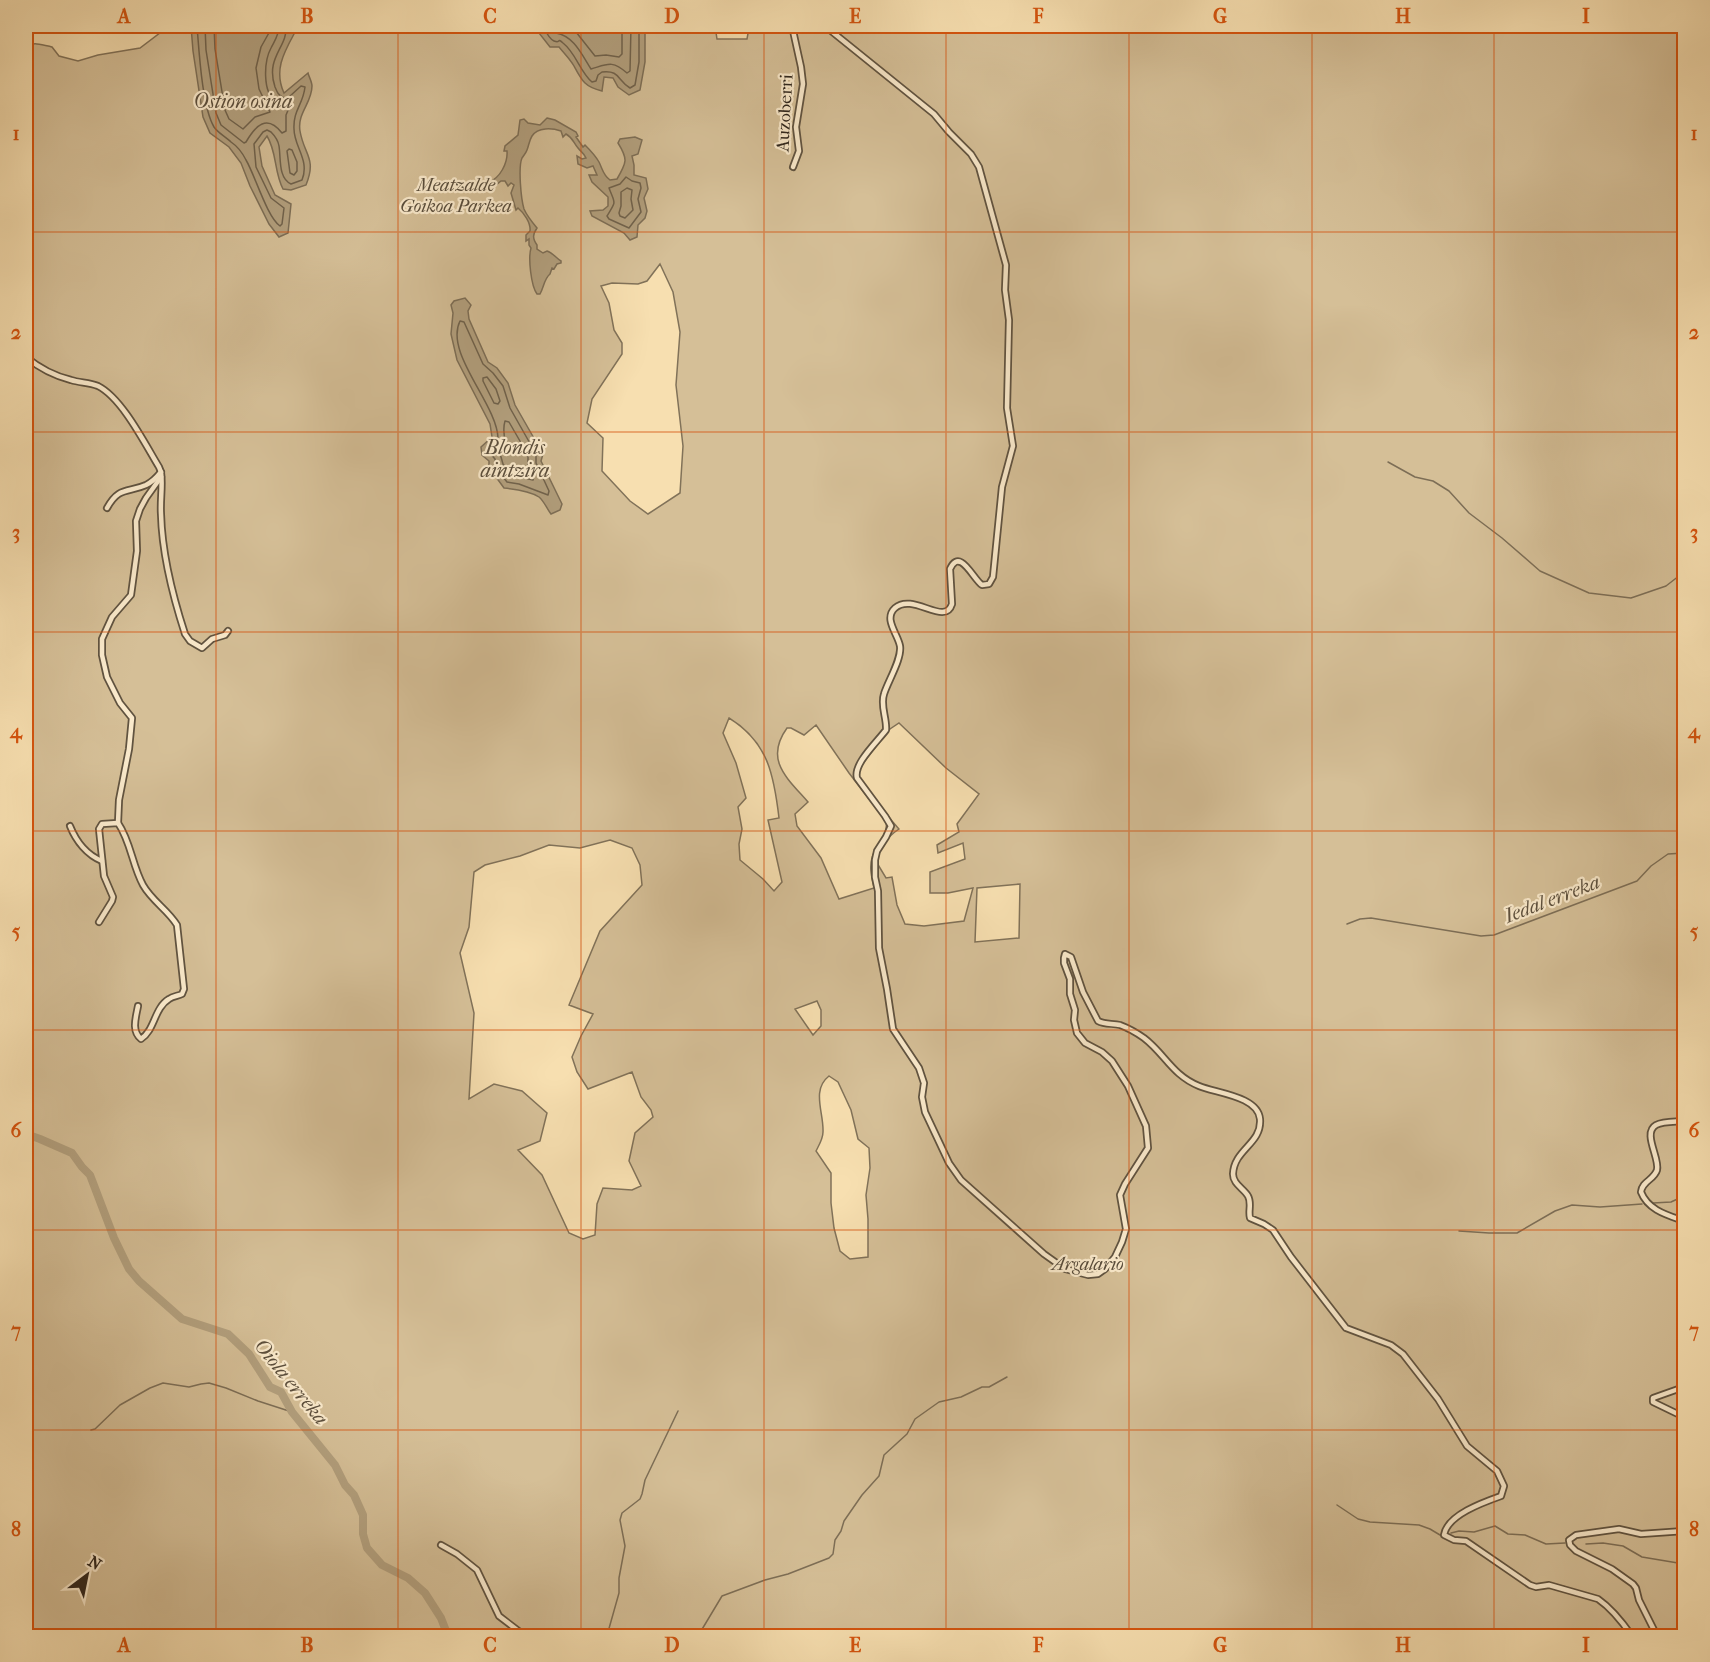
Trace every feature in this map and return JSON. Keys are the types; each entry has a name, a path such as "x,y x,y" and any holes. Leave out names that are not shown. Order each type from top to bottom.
{"street":[{"name":"Auzoberri","path":"792,26 803,75 796,127 799,151 793,167"},
{"path":"825,26 934,114 971,154 980,167 1007,275 1005,290 1009,320 1007,408 1013,446 1002,487 993,577 989,584 982,585 967,566 956,562 950,569 952,604 947,612 933,611 911,603 897,606 892,611 890,617 900,646 900,653 884,694 886,730 858,764 855,772 891,826 877,851 875,877 878,891 879,948 893,1029 919,1068 924,1083 922,1096 926,1112 954,1171 975,1194 1036,1248 1065,1269 1080,1274 1098,1274 1115,1257 1126,1229 1120,1195 1148,1148 1146,1126 1128,1086 1112,1061 1102,1052 1085,1043 1077,1033 1074,1020 1075,1010 1070,994 1070,979 1064,963 1065,954 1071,957 1081,986 1098,1021 1120,1025 1136,1033 1152,1045 1178,1074 1200,1087 1243,1100 1255,1107 1260,1117 1259,1130 1256,1138 1238,1156 1233,1173 1237,1185 1249,1199 1250,1218 1273,1230 1346,1328 1391,1345 1402,1354 1438,1399 1467,1446 1497,1471 1504,1486 1501,1496 1467,1510 1448,1526 1444,1535 1466,1542 1530,1586 1549,1585 1598,1599 1632,1636"},
{"path":"836,34 843,26"},
{"path":"26,357 57,375 103,389 130,417 159,467 163,538 170,577 185,634 190,641 202,648 212,639 225,635 228,631"},
{"path":"106,508 110,501 121,492 149,484 161,475"},
{"path":"138,1006 135,1031 141,1039 146,1035 168,999 180,996 184,992 178,930 172,918 156,903 144,887 129,845 118,823 119,800 133,723 106,677 102,639 112,617 131,595 137,550 136,521 140,509 161,475"},
{"path":"99,922 113,897 104,876 98,835 99,826 118,823"},
{"path":"70,826 76,839 94,858 102,861"},
{"path":"1684,1121 1659,1124 1653,1128 1650,1136 1656,1156 1657,1171 1644,1183 1641,1192 1644,1201 1652,1207 1684,1221"},
{"path":"1684,1387 1653,1398 1653,1402 1684,1418"},
{"path":"1657,1636 1639,1600 1636,1588 1612,1569 1576,1551 1570,1545 1569,1540 1576,1536 1619,1529 1641,1534 1684,1531"},
{"path":"441,1545 477,1570 499,1616 525,1636"}],"green space":[{"path":"166,26 715,26 717,39 747,39 749,28 752,26 1684,26 1684,1636 26,1636 26,47 35,44 52,47 59,56 78,61 140,48","holes":["660,264 673,292 680,332 676,385 683,446 680,493 648,514 630,501 602,471 603,438 587,423 592,399 622,354 622,343 614,330 609,303 601,286 612,283 638,284 647,281","729,718 742,727 761,749 775,788 779,818 768,820 782,882 774,891 740,860 739,844 742,829 738,807 746,798 736,763 723,733","899,723 946,768 979,794 957,824 959,832 937,845 938,853 963,843 965,859 930,872 930,893 948,893 973,888 964,921 924,926 905,924 897,905 892,877 886,878 877,863 884,843 899,829 859,778 857,771 890,729","816,725 886,821 886,831 871,862 874,888 839,899 821,858 797,826 795,814 808,802 786,776 778,759 780,739 787,728 804,735","610,840 632,848 640,865 642,885 600,931 569,1005 593,1014 572,1057 577,1072 588,1089 632,1072 641,1097 651,1110 653,1117 635,1133 629,1161 641,1186 632,1190 603,1188 597,1204 595,1235 583,1239 569,1233 542,1175 518,1150 540,1141 547,1113 522,1091 494,1084 469,1099 474,1013 460,953 469,927 474,872 485,865 520,856 549,845 580,848","1020,884 1019,938 975,942 977,888","817,1001 821,1010 821,1026 813,1035 795,1009","829,1076 838,1082 851,1110 858,1139 869,1148 870,1168 866,1195 868,1257 850,1259 840,1251 831,1203 831,1173 816,1151 823,1135 819,1095"]}],"water":[{"name":"Ostion osina","path":"191,26 292,26 294,34 281,63 281,85 284,93 308,73 311,81 310,98 302,113 300,125 310,169 306,185 291,190 283,189 267,136 259,147 262,166 275,195 291,204 288,233 279,237 269,224 241,163 229,147 210,133 203,117"},
{"path":"537,26 645,26 645,62 640,90 629,95 618,87 613,78 604,77 602,91 588,85 559,47 550,47 539,33"},
{"path":"547,118 576,132 578,136 576,137 583,147 585,145 594,155 604,174 610,180 617,179 625,161 618,143 620,139 635,137 642,140 638,154 632,156 634,175 646,178 648,189 644,198 647,211 645,218 638,225 637,237 630,240 624,233 592,216 590,211 603,210 608,206 608,197 592,182 589,175 597,175 593,166 587,168 578,164 577,156 582,159 586,158 585,156 570,137 566,134 563,137 561,131 545,129 535,133 522,158 520,168 524,209 537,228 534,240 537,249 543,253 549,252 561,261 554,269 552,268 540,294 537,294 531,272 529,239 526,241 526,235 530,231 529,225 523,213 518,208 516,210 511,193 514,185 511,183 508,186 505,181 496,185 490,185 489,182 497,177 502,169 507,156 507,151 504,151 505,146 518,135 520,120 524,119 528,123 540,125"},
{"name":"Blondis aintzira","path":"465,298 471,305 468,311 469,319 488,362 497,368 508,383 515,405 543,454 541,461 562,504 560,510 551,514 539,497 504,488 489,470 489,461 482,455 481,447 492,437 490,424 457,360 451,334 453,313 451,305 454,301"}],"waterway":[{"path":"1388,462 1415,477 1433,481 1449,491 1469,513 1540,571 1589,593 1631,598 1666,586 1684,572"},
{"name":"Iedal erreka","path":"1347,924 1371,918 1481,936 1494,935 1637,881 1651,866 1668,854 1684,853"},
{"name":"Oiola erreka","path":"26,1134 72,1153 90,1175 114,1238 129,1269 139,1281 182,1319 228,1334 249,1354 270,1387 281,1392 292,1412 335,1465 345,1485 354,1495 363,1515 363,1534 367,1548 382,1565 408,1578 425,1593 441,1618 448,1636"},
{"path":"1653,1203 1671,1202 1684,1196"},
{"path":"1459,1231 1517,1233 1555,1211 1572,1205 1600,1207 1642,1204"},
{"path":"698,1636 722,1596 829,1558 833,1554 835,1540 844,1521 879,1476 884,1455 907,1434 915,1419 939,1402 961,1397 982,1387 989,1387 1007,1377"},
{"path":"91,1430 95,1429 120,1405 163,1383 189,1387 209,1383 292,1412"},
{"path":"608,1636 619,1593 619,1578 625,1546 620,1520 622,1513 640,1499 645,1480 678,1411"},
{"path":"1337,1505 1358,1519 1370,1522 1419,1525 1440,1535"},
{"path":"1451,1533 1474,1532 1495,1526 1508,1534 1525,1535 1546,1544 1565,1543"},
{"path":"1586,1544 1603,1543 1623,1546 1642,1557 1684,1564"}],"park label":[{"name":"Meatzalde Goikoa Parkea","path":"456,195"},
{"name":"Argalario","path":"1088,1264"}]}
